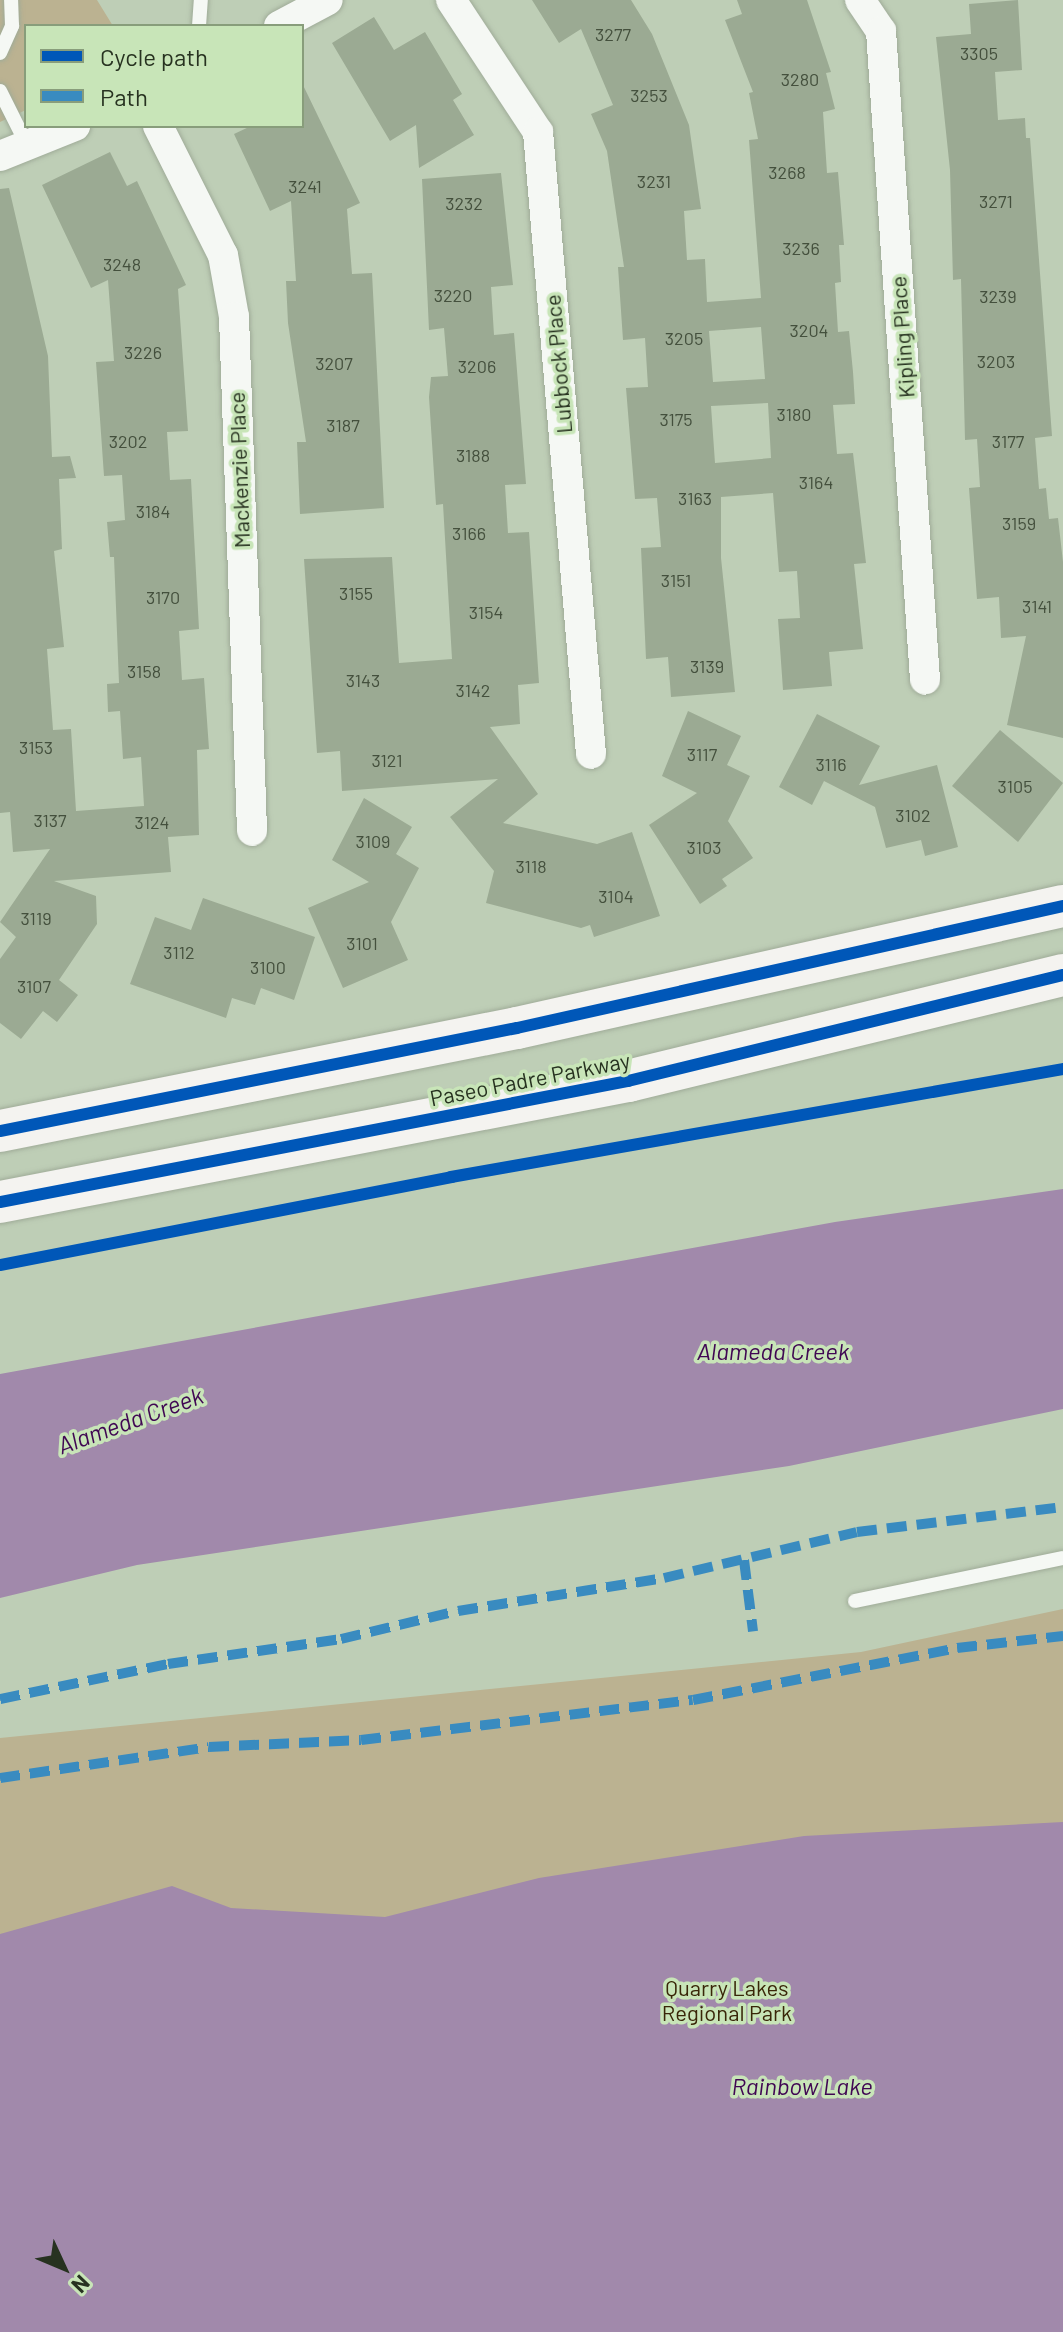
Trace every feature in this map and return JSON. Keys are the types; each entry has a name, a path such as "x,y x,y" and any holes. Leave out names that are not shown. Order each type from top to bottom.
{"main road":[{"path":"0,1131 517,1028 1063,906"},
{"name":"Paseo Padre Parkway","path":"0,1202 628,1081 1063,975"},
{"path":"998,991 1063,988"}],"street":[{"path":"283,24 328,0"},
{"name":"Lubbock Place","path":"451,0 538,132 591,754"},
{"name":"Kipling Place","path":"860,0 881,31 925,680"},
{"path":"13,151 70,128"},
{"name":"Mackenzie Place","path":"159,128 223,255 234,317 252,831"}],"lane":[{"path":"0,53 12,26 11,0"},
{"path":"199,24 201,0"},
{"path":"0,91 13,151"},
{"path":"855,1601 1063,1558"}],"green space":[{"path":"0,0 97,0 112,24 24,24 24,111 0,122"},
{"name":"Rainbow Lake","path":"1063,1609 1063,2332 0,2332 0,1738 861,1652"}],"water":[{"name":"Alameda Creek","path":"1063,1189 1063,1409 789,1466 137,1565 0,1598 0,1374 835,1222"},
{"name":"Rainbow Lake","path":"1063,1822 1063,2332 0,2332 0,1934 172,1886 231,1908 385,1917 539,1878 804,1836"}],"building":[{"path":"532,0 631,0 652,34 689,125 701,209 684,211 687,260 705,259 707,302 761,298 749,140 758,139 749,93 753,92 725,20 742,14 737,0 807,0 831,72 826,73 835,109 823,112 827,173 838,172 844,245 839,245 841,282 835,283 838,332 849,331 853,372 855,404 833,405 837,454 853,453 866,563 854,564 863,649 829,652 832,686 783,690 778,619 800,618 797,571 779,572 773,493 721,497 721,558 735,692 671,697 668,657 646,659 641,548 661,547 657,498 635,499 626,388 648,387 645,338 623,340 618,267 624,267 607,151 591,114 613,105 581,29 559,43","holes":["761,327 765,379 713,382 709,331","768,403 771,458 715,463 711,406"]},
{"path":"1018,0 1022,70 995,72 998,120 1025,118 1026,138 1030,138 1052,436 1035,438 1039,489 1046,488 1049,519 1058,518 1063,562 1063,738 1007,725 1026,636 1001,638 999,597 977,599 969,488 980,487 977,439 965,440 961,279 953,280 950,170 936,37 971,34 969,4"},
{"path":"374,17 394,50 425,32 462,94 453,100 474,135 419,168 416,125 390,141 332,43"},
{"path":"304,87 360,203 347,209 352,274 372,273 384,508 300,514 297,442 306,442 288,323 286,281 296,281 291,201 270,211 234,134 247,128 304,128"},
{"path":"110,152 127,186 137,181 186,285 178,289 188,431 167,432 170,480 191,479 199,629 179,631 182,680 204,678 209,749 197,750 199,835 168,837 171,872 54,881 96,896 97,924 59,980 78,995 57,1022 43,1011 21,1039 0,1023 0,959 16,937 0,922 50,849 13,852 10,812 0,813 0,189 9,188 48,356 52,457 70,456 76,478 59,479 62,549 54,551 64,647 47,649 53,730 71,729 76,811 144,806 141,757 123,759 120,711 108,712 107,684 119,683 114,557 110,557 107,522 125,520 122,475 104,476 96,362 114,361 108,280 91,288 42,185"},
{"path":"501,173 513,285 491,287 494,335 514,333 526,484 505,485 508,533 529,532 539,683 518,685 520,724 490,727 538,794 503,823 597,844 632,832 660,916 594,937 590,925 581,928 486,903 494,871 450,817 498,779 342,791 340,751 317,753 304,559 392,557 399,663 452,659 443,504 436,505 429,397 431,377 448,376 444,328 429,330 422,179"},
{"path":"688,711 741,736 727,765 750,776 728,821 753,858 722,879 727,886 700,904 649,825 697,793 662,776"},
{"path":"817,714 880,746 859,785 937,765 958,847 925,856 921,840 886,848 875,807 824,781 812,805 779,787"},
{"path":"1000,730 1063,783 1018,842 952,786"},
{"path":"364,798 412,827 396,854 419,868 391,922 408,960 343,988 308,908 369,882 332,860"},
{"path":"203,898 315,937 294,1000 261,988 255,1005 232,998 226,1018 130,984 155,917 191,930"}],"marked path":[{"path":"0,1699 168,1664 341,1639 458,1611 664,1578 857,1532 1063,1507"},
{"path":"744,1560 753,1631"},
{"path":"0,1778 209,1747 361,1740 693,1700 957,1648 1063,1636"}],"cycle path":[{"path":"0,1131 517,1028 1063,906"},
{"path":"0,1202 628,1081 1063,975"},
{"path":"0,1265 451,1177 1063,1069"}],"park label":[{"name":"Quarry Lakes Regional Park","path":"727,2000"}]}
